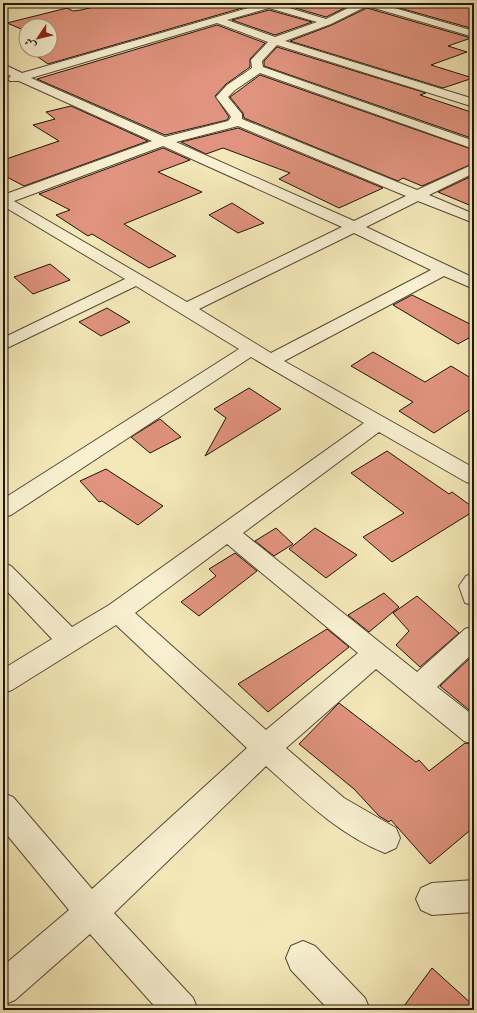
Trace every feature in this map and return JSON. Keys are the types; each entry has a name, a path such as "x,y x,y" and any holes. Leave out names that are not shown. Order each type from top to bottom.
{"street":[{"path":"258,69 256,60 275,41 327,22 366,3 474,34"},
{"path":"3,82 269,4 327,22"},
{"path":"217,20 275,41 474,103"},
{"path":"3,67 20,77 354,227 474,284"},
{"path":"236,121 235,111 224,102 222,97 230,87 240,80 252,76 258,69"},
{"path":"258,69 474,145"},
{"path":"3,200 165,141 233,124 236,121"},
{"path":"236,121 474,219"},
{"path":"186,309 474,168"},
{"path":"3,200 186,309 250,350 379,422 471,470"},
{"path":"270,361 444,270"},
{"path":"3,345 136,280"},
{"path":"3,509 250,350"},
{"path":"3,682 118,612 379,422"},
{"path":"227,532 474,732"},
{"path":"3,572 71,642"},
{"path":"474,582 471,586 474,596"},
{"path":"118,612 266,748 334,808 385,838"},
{"path":"418,688 474,636"},
{"path":"3,988 91,912 266,748 376,653"},
{"path":"3,807 91,912 181,1010"},
{"path":"432,899 474,896"},
{"path":"303,958 353,1010"}],"building":[{"path":"110,3 256,3 48,64 39,58 58,58 58,18 27,18 67,8 73,11"},
{"path":"282,3 355,3 326,17"},
{"path":"382,3 474,3 474,29"},
{"path":"367,8 471,38 448,46 467,52 431,65 473,78 443,88 290,41 332,25"},
{"path":"269,10 312,22 275,35 232,20"},
{"path":"18,20 18,28 7,23"},
{"path":"217,25 265,43 250,59 250,67 226,84 215,96 229,117 227,120 165,135 37,79"},
{"path":"277,47 426,93 420,95 474,113 474,139 264,66 264,61"},
{"path":"260,75 474,150 474,163 422,186 403,178 398,181 244,118 243,113 230,97"},
{"path":"71,106 148,141 24,186 3,175 3,160 59,141 33,125 55,119 46,112"},
{"path":"238,128 383,188 339,208 279,179 290,173 223,148 206,154 181,142"},
{"path":"163,148 190,160 158,172 202,192 124,224 176,256 149,268 92,234 88,236 56,215 70,210 39,194"},
{"path":"474,175 474,207 438,192"},
{"path":"232,203 264,223 238,233 209,215"},
{"path":"50,264 70,280 33,294 14,277"},
{"path":"412,295 474,326 474,335 458,344 393,305"},
{"path":"107,308 130,322 101,336 79,322"},
{"path":"373,352 425,382 451,366 474,380 474,407 434,433 399,411 413,402 351,366"},
{"path":"249,388 281,409 205,456 226,418 214,409"},
{"path":"160,419 181,437 150,453 131,437"},
{"path":"387,451 449,494 452,492 474,508 474,511 392,562 363,537 404,513 351,473"},
{"path":"106,469 163,506 138,525 102,501 99,502 80,481"},
{"path":"276,528 293,544 274,556 255,541"},
{"path":"315,528 357,555 326,578 289,549"},
{"path":"235,553 257,571 199,616 181,602 216,576 209,569"},
{"path":"384,593 399,607 369,632 348,615"},
{"path":"417,596 459,633 420,667 396,645 409,631 393,613"},
{"path":"327,629 349,647 268,712 238,684"},
{"path":"469,659 474,663 474,714 440,686"},
{"path":"339,703 416,762 419,760 429,771 465,743 474,745 474,827 430,864 391,820 389,822 379,816 354,789 299,744"},
{"path":"432,968 474,1006 474,1010 401,1010"}]}
